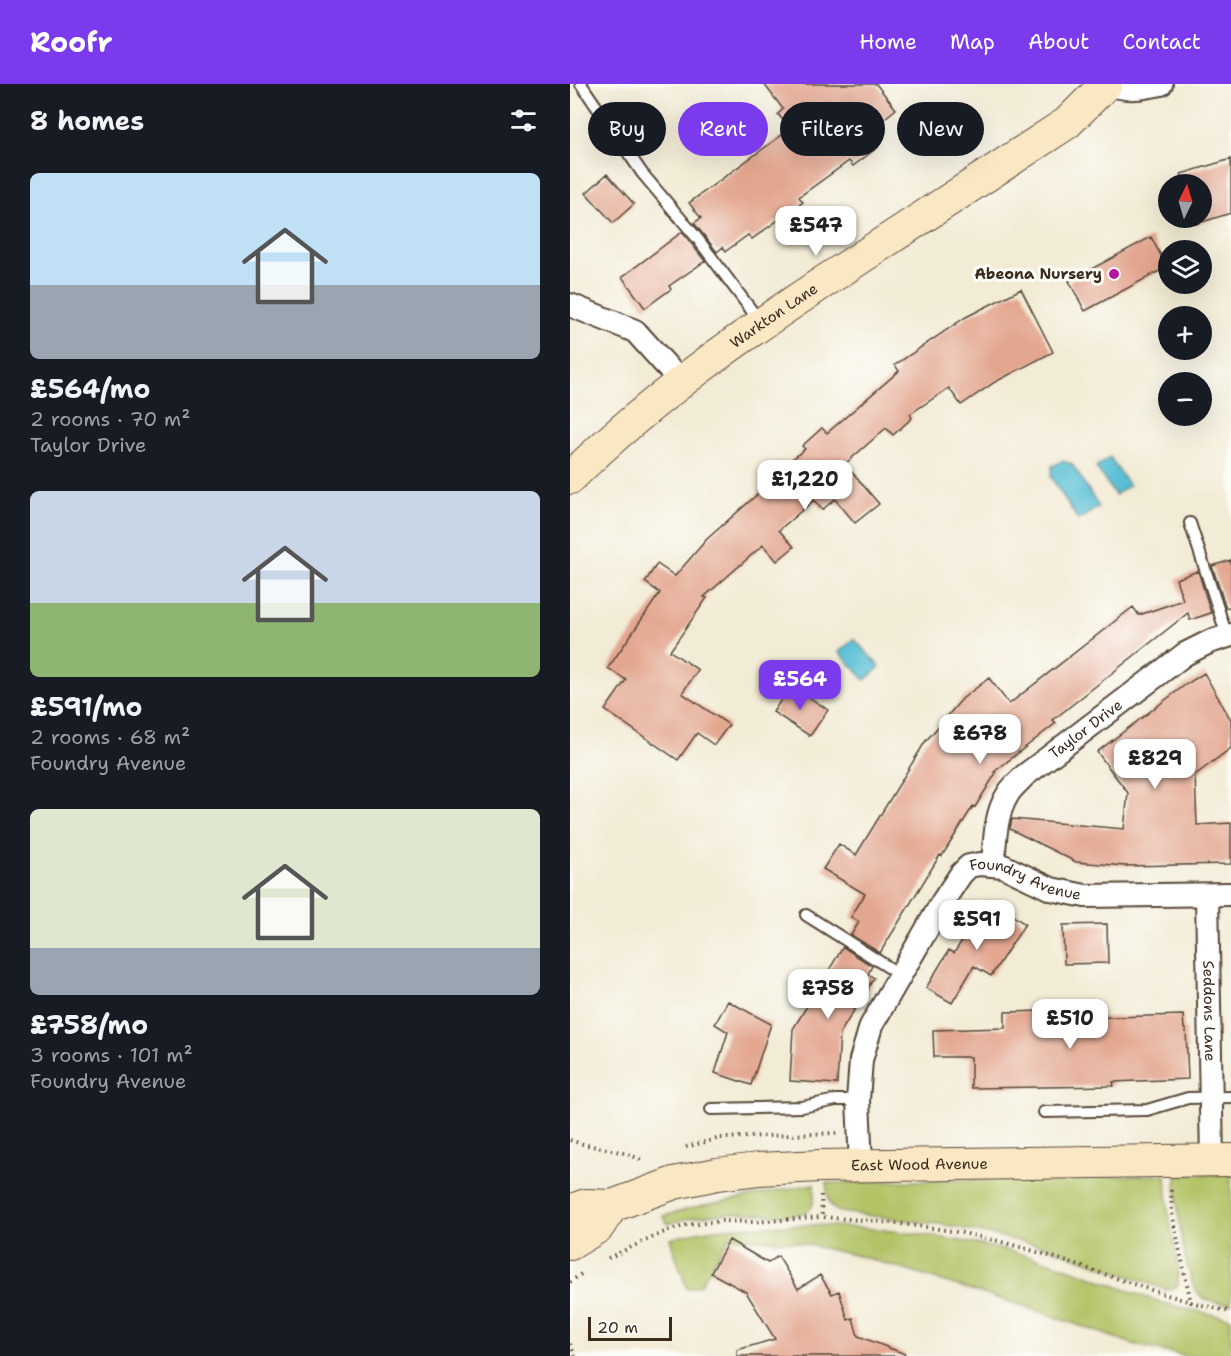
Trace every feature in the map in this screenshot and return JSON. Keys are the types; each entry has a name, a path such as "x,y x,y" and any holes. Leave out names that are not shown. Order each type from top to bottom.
{"street":[{"name":"Warkton Lane","path":"570,478 591,457 681,382 761,323 1067,123 1108,84"},
{"path":"1108,84 1120,88 1137,89 1161,84"},
{"path":"570,305 635,331 681,382"},
{"name":"Taylor Drive","path":"993,864 997,831 1004,802 1009,792 1024,776 1185,654 1209,642 1229,636"},
{"name":"Foundry Avenue","path":"861,1165 858,1100 861,1060 871,1026 899,974 960,874 969,867 993,864 1018,871 1051,889 1085,896 1231,894"},
{"name":"Seddons Lane","path":"1207,895 1221,1097 1221,1160"},
{"name":"East Wood Avenue","path":"570,1211 586,1205 612,1206 674,1183 717,1174 758,1169 861,1165 1221,1160"},
{"path":"570,1244 598,1227 612,1206"}],"lane":[{"path":"581,84 642,173 697,238 761,323"},
{"path":"1190,523 1229,636"},
{"path":"806,915 899,974"},
{"path":"1044,1112 1147,1110 1188,1098 1221,1097"},
{"path":"711,1109 802,1107 836,1100 858,1100"}],"path":[{"path":"570,1140 586,1146 627,1152 643,1161"},
{"path":"1171,1184 1172,1213 1191,1303"},
{"path":"821,1194 822,1217"},
{"path":"602,1262 662,1233 687,1225 722,1221 822,1217 895,1223 976,1236 1061,1259 1191,1303 1231,1312"},
{"path":"570,1282 592,1267"},
{"path":"570,1344 575,1356"}],"green space":[{"path":"1231,1174 1231,1304 1213,1302 1203,1298 1196,1290 1190,1276 1182,1241 1176,1175"},
{"path":"1166,1175 1168,1209 1178,1265 1178,1286 1167,1290 1048,1247 946,1225 840,1212 830,1204 826,1183"},
{"path":"814,1184 811,1208 801,1214 724,1213 668,1224 663,1216 699,1206"},
{"path":"816,1225 878,1229 940,1237 1001,1249 1062,1266 1161,1302 1231,1318 1231,1356 1185,1356 1136,1345 1020,1305 863,1257 796,1242 729,1237 700,1285 687,1289 670,1239 723,1228"}],"water":[{"path":"1110,457 1129,486 1115,495 1096,467"},
{"path":"1062,461 1072,464 1099,507 1078,520 1051,477 1052,466"},
{"path":"854,639 880,667 865,680 839,652"}],"building":[{"path":"764,84 876,84 896,109 885,118 885,102 780,102 780,105"},
{"path":"780,136 780,156 866,156 853,166 849,161 799,197 803,202 752,239 748,235 726,251 723,247 717,252 694,223 701,218 689,203 753,156 768,156 768,145"},
{"path":"1231,159 1231,213 1212,219 1212,174 1181,174"},
{"path":"607,174 634,204 613,223 586,193"},
{"path":"682,232 705,261 669,286 671,289 645,308 622,277"},
{"path":"1151,237 1158,250 1158,272 1085,311 1069,281"},
{"path":"1021,289 1053,352 995,382 961,405 949,388 910,414 912,418 893,435 886,428 845,464 879,504 855,523 835,499 822,510 814,500 779,530 794,547 777,561 763,545 704,597 707,598 670,651 698,670 682,693 729,725 714,745 697,733 678,760 605,710 626,680 608,668 660,593 645,582 657,564 675,576 707,539 787,468 785,465 805,449 802,446 822,428 827,433 899,371 895,365 966,317"},
{"path":"1231,560 1231,606 1226,608 1212,566"},
{"path":"1198,571 1211,613 1190,620 1188,613 1053,720 1056,723 994,772 996,773 975,807 973,806 942,856 940,855 880,953 851,935 859,922 851,917 865,894 823,869 839,844 856,855 925,742 962,699 989,678 1009,704 1133,607 1139,615 1183,600 1176,579"},
{"path":"1204,673 1231,720 1231,748 1195,775 1197,825 1231,823 1231,864 1125,866 1076,862 1010,829 1012,819 1124,829 1128,793 1097,752"},
{"path":"791,685 828,710 810,736 773,712"},
{"path":"989,900 1025,924 991,976 974,966 952,1003 926,988 949,950 954,953"},
{"path":"1107,924 1108,963 1064,964 1063,925"},
{"path":"843,947 872,966 868,974 874,978 840,1033 837,1084 790,1081 793,1029"},
{"path":"728,1001 771,1024 751,1085 715,1073 728,1032 715,1024"},
{"path":"1078,1010 1078,1018 1183,1015 1184,1029 1186,1029 1188,1079 1113,1082 1114,1086 971,1088 971,1057 934,1057 933,1030 1005,1028 1005,1012"},
{"path":"729,1240 768,1263 778,1256 798,1289 820,1275 832,1294 839,1291 848,1320 853,1318 858,1336 905,1354 905,1356 737,1356 737,1350 775,1339 746,1292 711,1273"}],"place":[{"name":"Abeona Nursery","path":"1114,274"}]}
